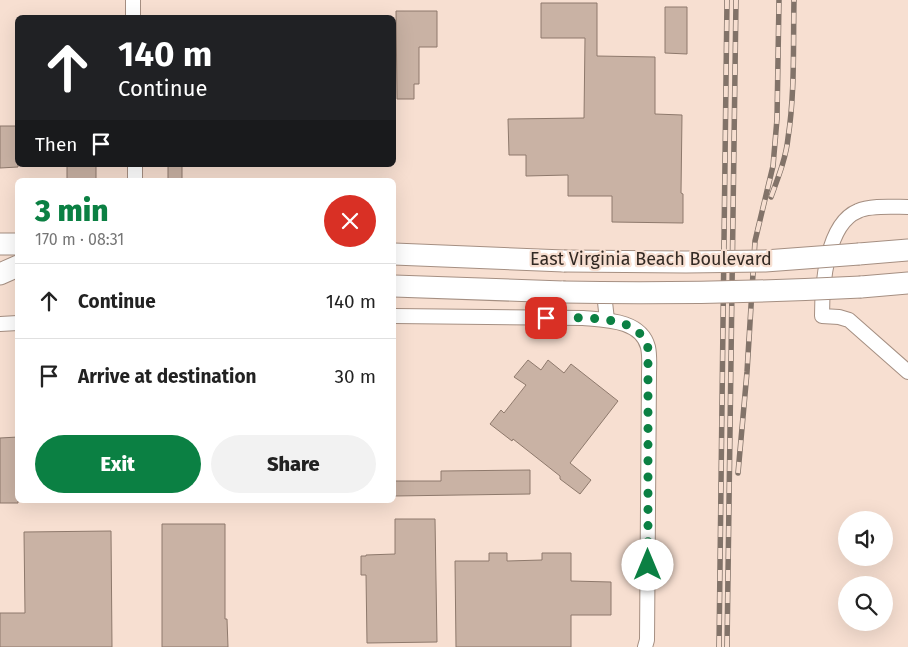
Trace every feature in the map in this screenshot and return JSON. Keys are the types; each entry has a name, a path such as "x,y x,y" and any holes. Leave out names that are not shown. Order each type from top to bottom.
{"main road":[{"path":"0,244 15,244"},
{"name":"East Virginia Beach Boulevard","path":"396,254 564,261 765,261 908,250"},
{"path":"0,274 15,267"},
{"path":"0,282 15,282"},
{"name":"East Virginia Beach Boulevard","path":"396,286 654,294 774,292 908,283"}],"street":[{"path":"133,0 133,15"},
{"path":"908,207 864,209 849,216 843,222 835,238 825,268 822,290 822,316 839,317 849,320 908,372"},
{"path":"604,293 607,320"},
{"path":"396,316 584,318 607,320 636,330 644,339 648,348 649,557 647,640 645,647"},
{"path":"0,324 15,323"}],"building":[{"path":"541,3 597,3 597,56 655,57 655,114 682,115 681,193 683,194 683,223 612,222 612,196 568,196 568,175 526,176 526,155 509,155 508,119 584,118 585,38 541,38"},
{"path":"665,7 687,7 687,54 665,53"},
{"path":"396,11 437,11 437,47 419,47 419,84 414,84 414,99 397,99"},
{"path":"0,126 15,126 15,167 18,167 0,168"},
{"path":"67,167 96,167 96,178 67,178"},
{"path":"168,167 182,167 182,178 168,178"},
{"path":"528,360 541,370 548,360 564,373 571,364 618,401 570,463 591,480 580,494 513,439 512,441 490,424 501,410 504,413 526,385 514,377"},
{"path":"15,437 15,503 0,503 0,438"},
{"path":"530,470 530,494 396,496 396,481 441,481 441,471"},
{"path":"395,519 435,519 437,642 367,643 366,575 361,575 361,556 395,554"},
{"path":"162,524 225,524 225,619 227,619 228,647 162,647"},
{"path":"111,531 112,647 0,647 0,613 25,613 24,532"},
{"path":"489,553 507,553 507,561 542,560 542,553 571,553 571,581 611,582 611,615 571,615 571,647 456,647 455,561 489,561"}],"railway":[{"path":"719,647 727,0"},
{"path":"727,647 736,0"},
{"path":"738,473 747,372 755,241 773,166 777,119 779,0"},
{"path":"771,197 785,153 790,121 793,87 794,0"}],"route":[{"path":"546,318 607,320 626,325 636,330 644,339 648,348 648,565"}]}
